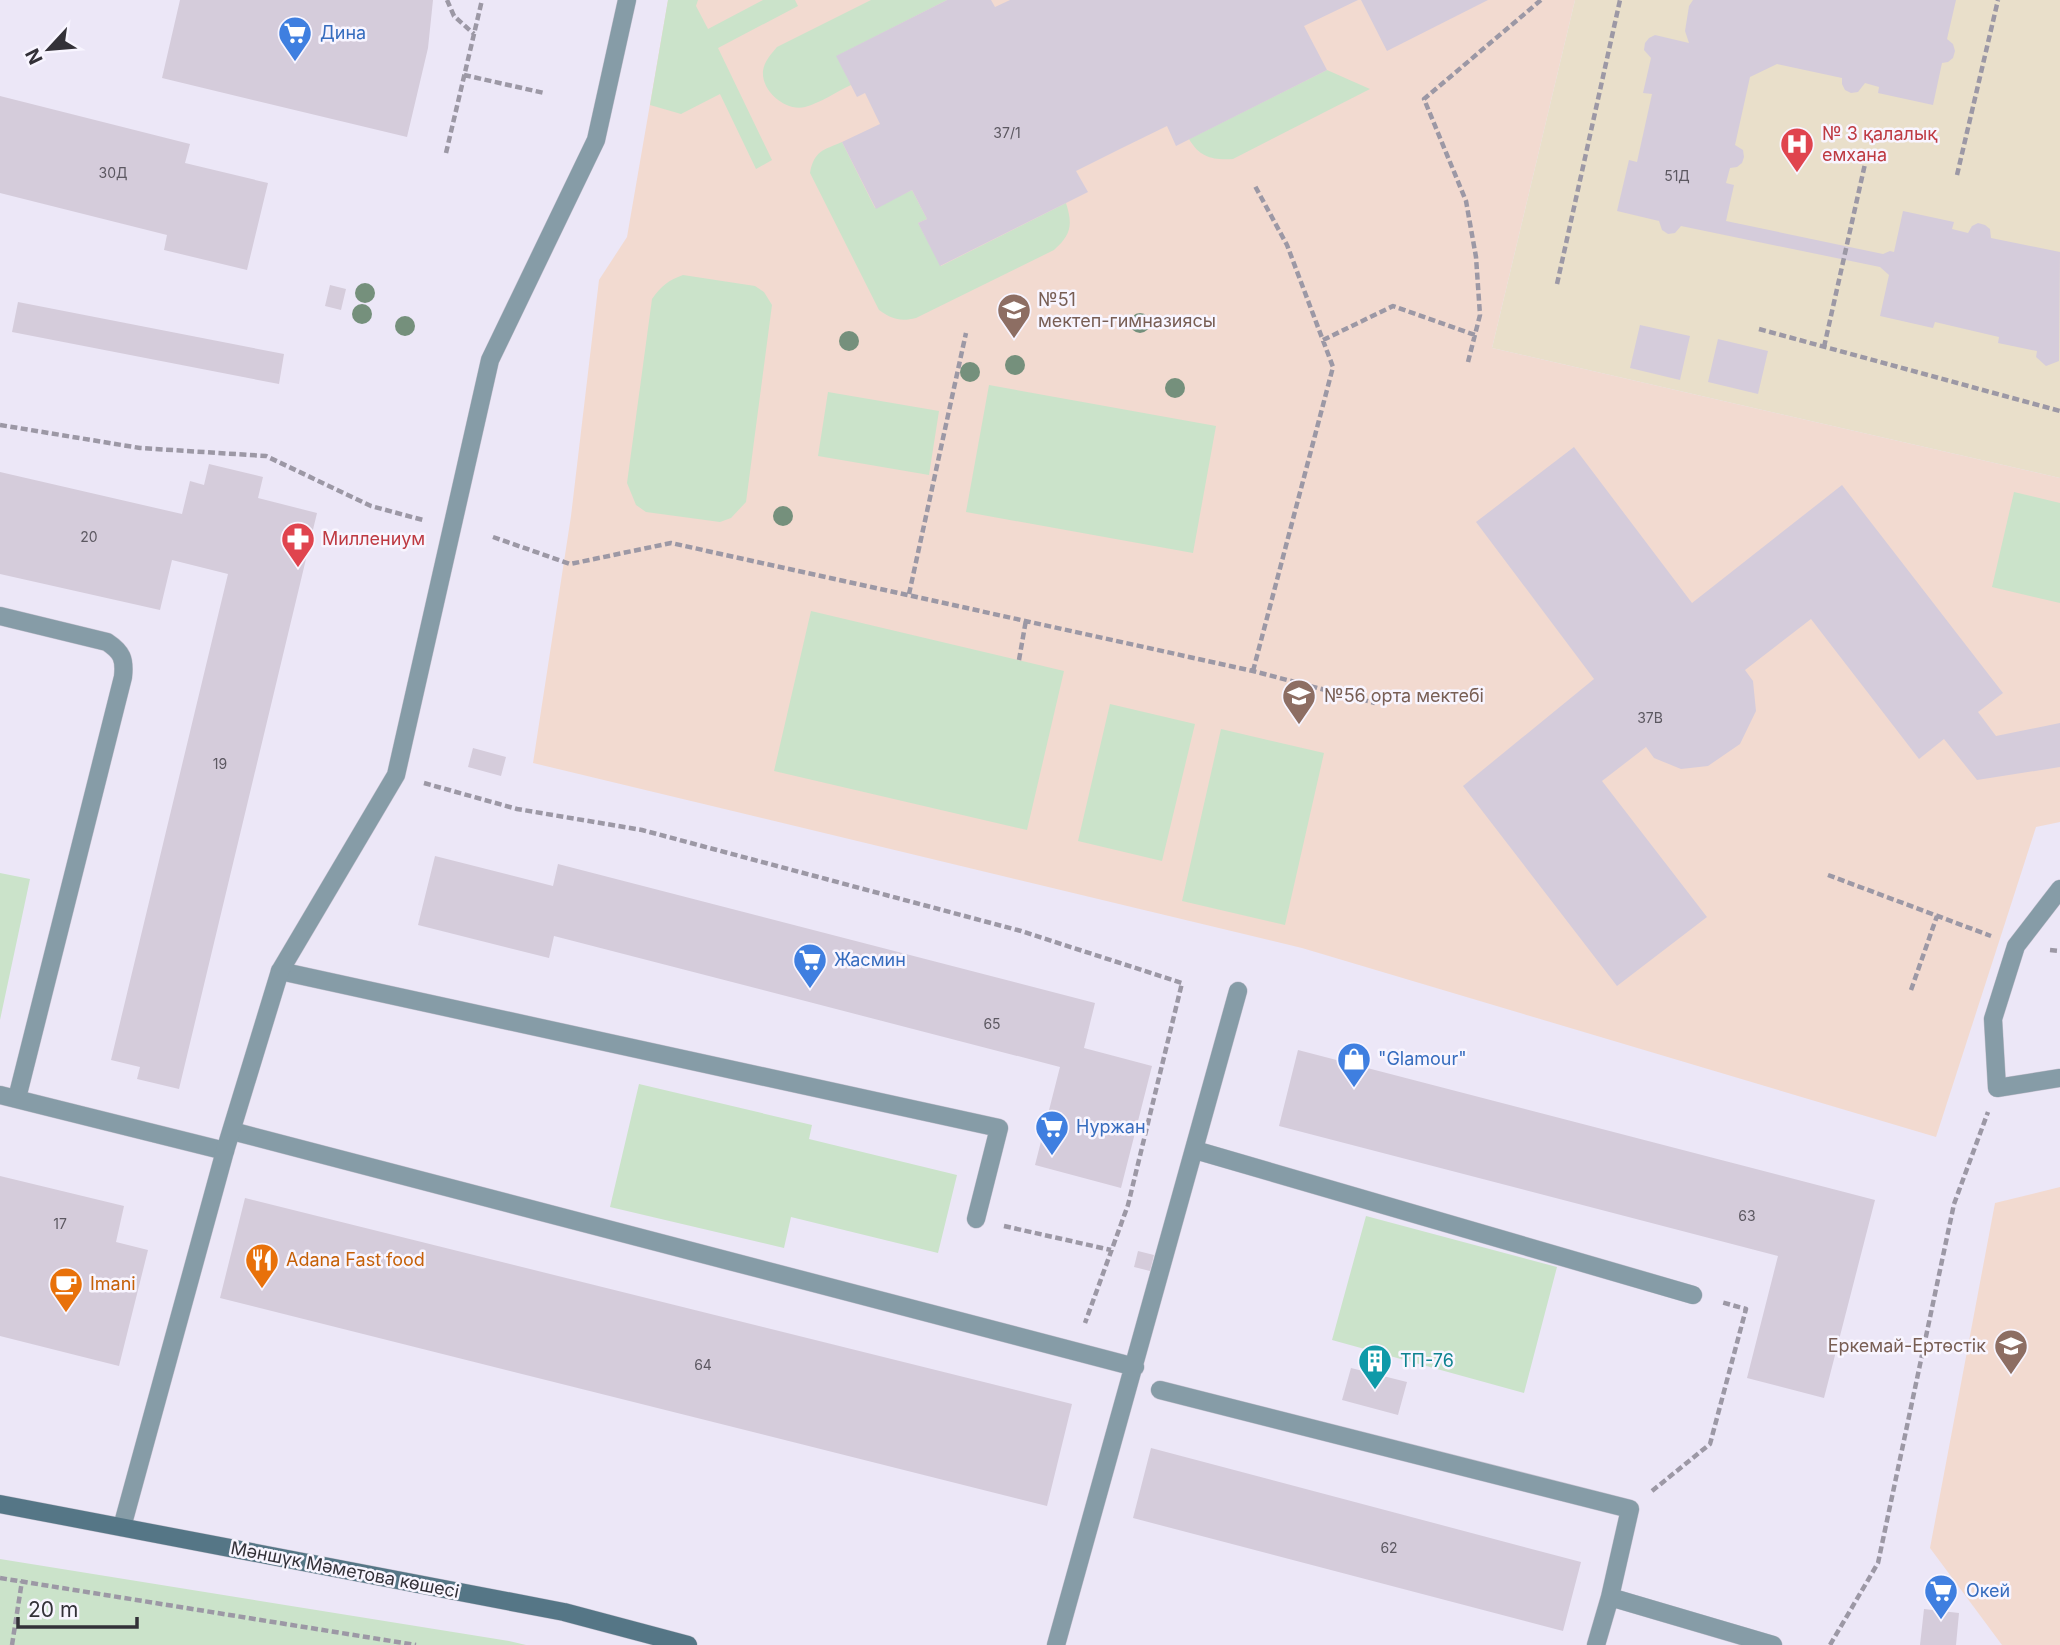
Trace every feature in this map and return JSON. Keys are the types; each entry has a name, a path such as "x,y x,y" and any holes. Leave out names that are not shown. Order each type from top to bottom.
{"street":[{"path":"122,1527 225,1151 280,971 396,775 490,359 596,140 627,0"},
{"path":"0,616 107,642 120,651 125,662 124,677 9,1097 225,1151"},
{"path":"2060,889 2016,946 1993,1019 1997,1088 2060,1079"},
{"path":"280,971 999,1128 976,1219"},
{"path":"1056,1645 1238,991"},
{"path":"232,1131 1135,1367"},
{"path":"1195,1150 1693,1294"},
{"path":"1160,1390 1630,1509 1597,1645"},
{"name":"Мәншүк Мәметова көшесі","path":"0,1504 564,1612 688,1645"},
{"path":"1610,1597 1773,1645"}],"path":[{"path":"447,0 454,16 474,34"},
{"path":"446,153 482,0"},
{"path":"1468,362 1480,315 1476,257 1466,201 1424,99 1541,0"},
{"path":"1557,284 1620,0"},
{"path":"1957,175 1998,0"},
{"path":"464,75 544,93"},
{"path":"1824,347 1867,155"},
{"path":"1253,671 1333,367 1287,244 1255,186"},
{"path":"1323,340 1393,306 1475,335"},
{"path":"1759,329 2060,411"},
{"path":"909,594 966,333"},
{"path":"0,425 140,447 266,456 371,506 423,520"},
{"path":"493,537 570,564 671,543 1253,671 1375,703"},
{"path":"1019,660 1026,620"},
{"path":"396,775 517,809 642,830 1021,932 1182,983 1128,1205 1074,1351"},
{"path":"1828,875 2016,946"},
{"path":"1911,990 1937,916"},
{"path":"1830,1645 1878,1563 1954,1204 1997,1088"},
{"path":"976,1219 1111,1250"},
{"path":"1630,1509 1710,1444 1746,1310 1693,1294"},
{"path":"0,1578 416,1645"},
{"path":"12,1645 22,1581"}],"shaded area":[{"path":"668,0 1575,0 1492,348 2060,478 2060,822 2036,827 1936,1137 1302,948 533,763 571,516 599,280 627,237"},
{"name":"№ 3 қалалық емхана","path":"1575,0 2060,0 2060,478 1492,348"},
{"name":"Еркемай-Ертөстік","path":"2060,1187 2060,1645 2002,1645 1930,1548 1995,1203"}],"green space":[{"path":"668,0 698,0 696,6 708,29 763,0 795,0 798,6 718,48 772,160 756,169 720,94 681,114 650,105"},
{"path":"871,0 947,0 837,56 851,85 822,100 798,108 783,103 770,92 763,78 763,71 766,61 777,47"},
{"path":"1327,70 1370,89 1233,159 1219,159 1202,154 1189,139"},
{"path":"842,142 875,208 912,190 927,219 918,223 941,266 1066,203 1069,229 1054,250 916,318 892,318 879,310 810,173 817,156"},
{"path":"683,275 755,286 764,292 772,305 746,502 731,518 720,522 646,512 636,505 627,483 652,299 666,284"},
{"path":"989,385 1216,426 1193,553 966,512"},
{"path":"828,392 939,411 929,475 818,456"},
{"path":"2014,492 2060,503 2060,603 1992,587"},
{"path":"811,611 1064,671 1027,830 774,771"},
{"path":"1110,704 1195,724 1162,861 1078,841"},
{"path":"1221,729 1324,753 1285,925 1182,901"},
{"path":"0,873 30,879 0,1020"},
{"path":"639,1084 812,1125 809,1139 957,1175 938,1253 791,1217 784,1248 610,1207"},
{"path":"1366,1216 1557,1267 1524,1393 1332,1340"},
{"path":"0,1559 509,1641 526,1645 0,1645"}],"building":[{"name":"Дина","path":"180,0 433,0 428,48 407,137 162,78"},
{"path":"947,0 991,0 995,7 1010,0 1358,0 1304,26 1327,70 1176,146 1167,126 1076,171 1088,192 940,266 918,223 927,219 912,190 876,209 842,142 880,124 865,93 857,97 836,56"},
{"path":"1361,0 1488,0 1387,51"},
{"path":"1693,0 1956,0 1947,39 1953,44 1955,51 1953,58 1942,63 1933,105 1878,93 1879,87 1865,83 1858,92 1851,93 1845,90 1842,78 1777,64 1750,77 1735,145 1743,150 1744,157 1737,167 1730,168 1726,183 1734,185 1726,221 1883,254 1894,252 1903,211 1954,222 1952,229 1968,233 1972,226 1978,223 1990,229 1991,238 2060,252 2059,361 2046,366 2036,357 2037,351 1998,343 1999,337 1935,322 1933,328 1880,316 1889,275 1880,267 1681,226 1675,233 1668,234 1662,230 1659,221 1617,211 1629,160 1637,162 1652,94 1643,93 1651,58 1644,50 1645,43 1655,35 1689,43 1685,31 1689,6"},
{"path":"0,96 190,144 185,163 268,183 247,270 164,250 167,235 0,193"},
{"path":"330,285 346,289 341,310 325,306"},
{"path":"18,302 284,354 279,384 12,332"},
{"path":"1640,325 1690,336 1680,380 1630,368"},
{"path":"1718,339 1768,351 1758,394 1708,382"},
{"path":"1574,447 1692,603 1842,485 2003,693 1978,712 1996,736 2060,723 2060,767 1977,780 1944,739 1919,759 1811,619 1745,670 1753,681 1756,711 1740,744 1708,766 1681,769 1654,758 1646,747 1602,781 1707,917 1617,986 1463,786 1594,679 1476,522"},
{"path":"209,464 263,477 258,498 317,513 179,1089 137,1079 140,1067 111,1060 228,574 172,560 160,610 0,574 0,472 182,514 190,481 204,485"},
{"path":"473,748 506,757 501,776 468,767"},
{"path":"435,856 553,886 558,864 1095,1003 1084,1048 1152,1066 1121,1188 1035,1165 1060,1067 554,936 549,958 418,925"},
{"path":"1298,1050 1875,1200 1824,1398 1747,1378 1778,1256 1279,1126"},
{"path":"0,1176 124,1206 116,1242 148,1250 119,1366 0,1336"},
{"path":"245,1198 1072,1404 1047,1506 220,1298"},
{"path":"1138,1251 1154,1255 1150,1271 1134,1267"},
{"name":"ТП-76","path":"1351,1368 1407,1382 1398,1415 1342,1400"},
{"path":"1151,1448 1581,1562 1563,1631 1133,1518"},
{"name":"Окей","path":"1924,1609 1959,1613 1956,1645 1920,1645"}],"place":[{"name":"Дина","path":"295,63"},
{"name":"№ 3 қалалық емхана","path":"1797,174"},
{"name":"№51 мектеп-гимназиясы","path":"1014,340"},
{"name":"Миллениум","path":"298,569"},
{"name":"№56 орта мектебі","path":"1299,726"},
{"name":"Жасмин","path":"810,990"},
{"name":"\"Glamour\"","path":"1354,1089"},
{"name":"Нуржан","path":"1052,1157"},
{"name":"Adana Fast food","path":"262,1290"},
{"name":"Imani","path":"66,1314"},
{"name":"Еркемай-Ертөстік","path":"2011,1376"},
{"name":"ТП-76","path":"1375,1391"},
{"name":"Окей","path":"1941,1621"}]}
